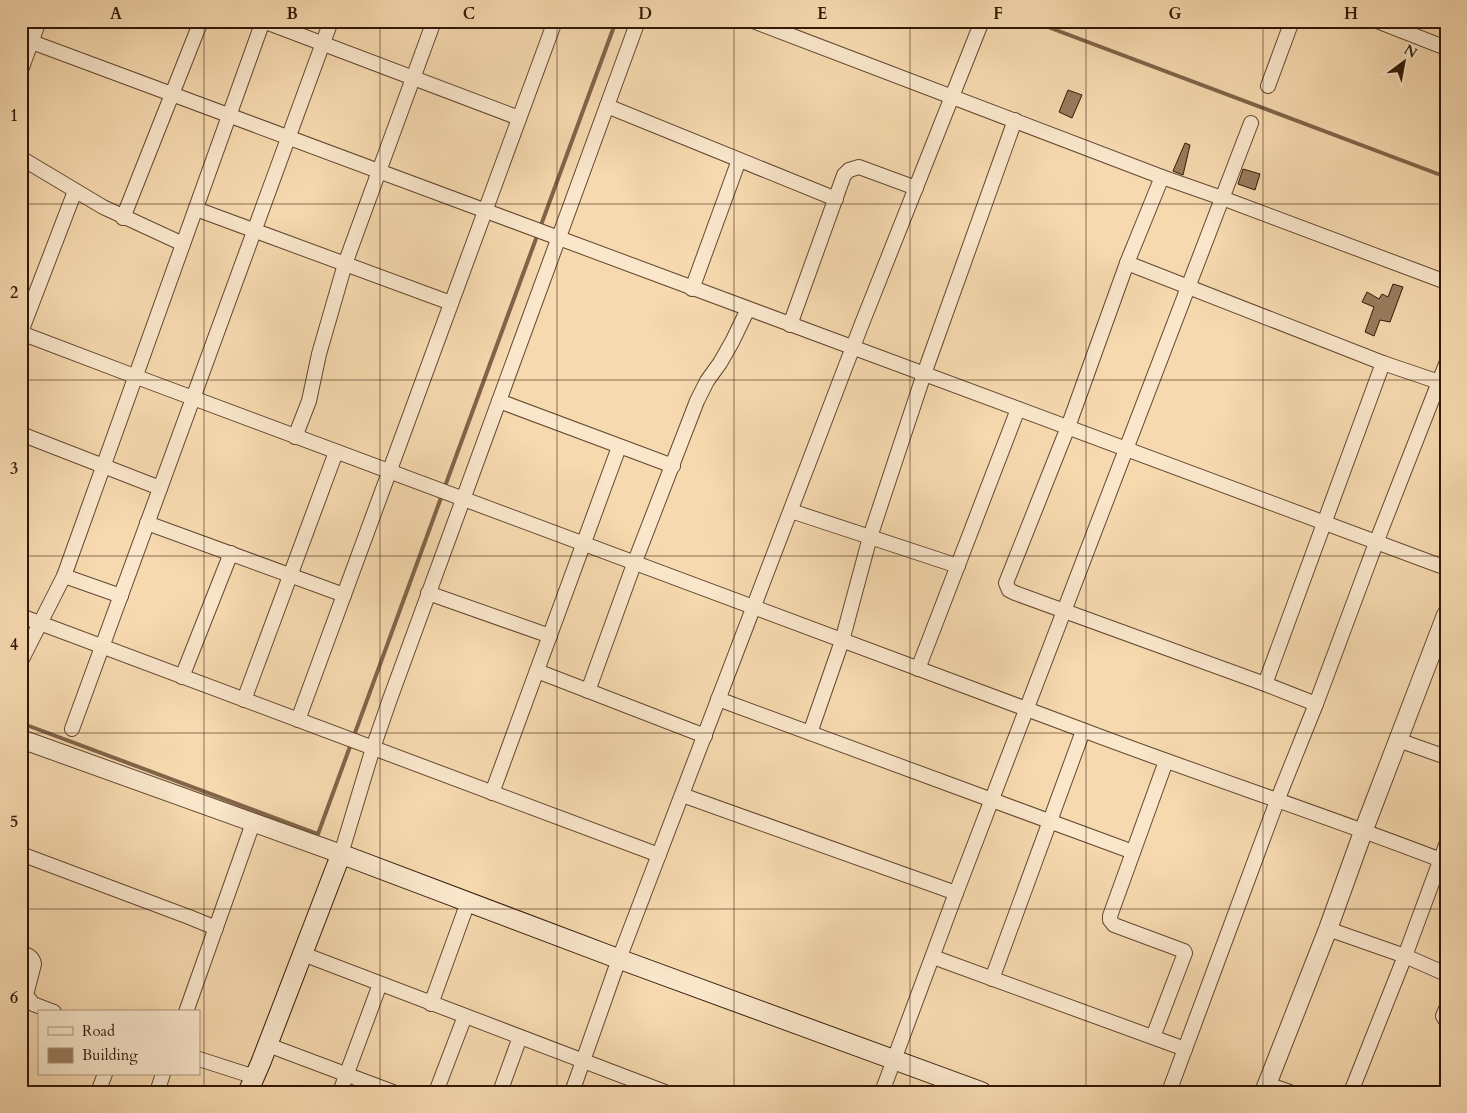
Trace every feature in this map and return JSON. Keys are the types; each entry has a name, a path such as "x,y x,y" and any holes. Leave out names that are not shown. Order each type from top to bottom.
{"main road":[{"path":"252,1085 341,854 619,959 982,1092"}],"street":[{"path":"21,70 26,40 39,21"},
{"path":"123,218 200,21"},
{"path":"21,661 64,576 263,21 519,118"},
{"path":"72,729 331,21"},
{"path":"295,437 309,401 319,354 345,264 434,21"},
{"path":"298,720 555,21"},
{"path":"21,739 341,854 373,748 428,593 638,21"},
{"path":"753,21 1162,177 1446,282"},
{"path":"572,1092 619,959 718,700 853,348 982,21"},
{"path":"1268,86 1292,21"},
{"path":"1377,21 1446,48"},
{"path":"26,40 1446,568"},
{"path":"607,106 836,199"},
{"path":"810,733 842,641 870,537 924,374 1015,120"},
{"path":"882,1092 1250,124"},
{"path":"21,158 123,218 183,244"},
{"path":"692,289 739,160"},
{"path":"790,325 844,175 850,170 859,167 916,188"},
{"path":"1162,177 1128,263 1068,427 1006,583 1009,590 1015,594 1316,704"},
{"path":"75,191 21,332 634,564 1027,710 1443,861"},
{"path":"196,209 451,303"},
{"path":"1128,263 1438,382"},
{"path":"588,692 634,564 697,400 732,342 748,309"},
{"path":"1265,684 1383,362"},
{"path":"1169,1092 1277,801 1446,364"},
{"path":"499,401 672,466"},
{"path":"918,669 1018,409"},
{"path":"21,434 160,488"},
{"path":"492,793 619,447"},
{"path":"244,700 336,452"},
{"path":"791,511 958,566"},
{"path":"147,523 344,595"},
{"path":"182,677 231,553"},
{"path":"64,576 120,596"},
{"path":"428,593 550,636"},
{"path":"1290,1092 1266,1088 1446,615"},
{"path":"21,616 659,855"},
{"path":"537,671 705,736"},
{"path":"718,700 1134,852"},
{"path":"992,979 1083,730"},
{"path":"1398,740 1446,757"},
{"path":"1153,1037 1185,953 1182,949 1114,925 1110,920 1110,916 1166,761"},
{"path":"682,796 956,894"},
{"path":"187,1010 252,823"},
{"path":"1351,1092 1443,861 1446,845"},
{"path":"22,855 189,916 216,928"},
{"path":"431,1004 468,902"},
{"path":"1328,929 1405,956 1446,974"},
{"path":"21,953 34,959 26,995 33,1004 49,1010"},
{"path":"303,954 658,1091"},
{"path":"933,957 1185,1049"},
{"path":"340,1092 380,984"},
{"path":"1446,1009 1443,1016 1446,1021"},
{"path":"436,1092 464,1016"},
{"path":"500,1092 520,1037"},
{"path":"268,1045 393,1092"},
{"path":"200,1059 252,1085"},
{"path":"98,1092 104,1076"},
{"path":"157,1092 162,1076"}],"building":[{"path":"1068,90 1082,95 1072,118 1059,112"},
{"path":"1185,143 1190,145 1183,175 1173,171"},
{"path":"1243,169 1260,174 1255,190 1238,184"},
{"path":"1393,284 1403,287 1390,322 1380,320 1374,336 1365,332 1374,307 1362,302 1367,292 1379,299 1382,294 1388,297"}],"waterway":[{"path":"444,489 616,21"},
{"path":"1032,21 1446,177"},
{"path":"21,723 318,834 442,495"}]}
